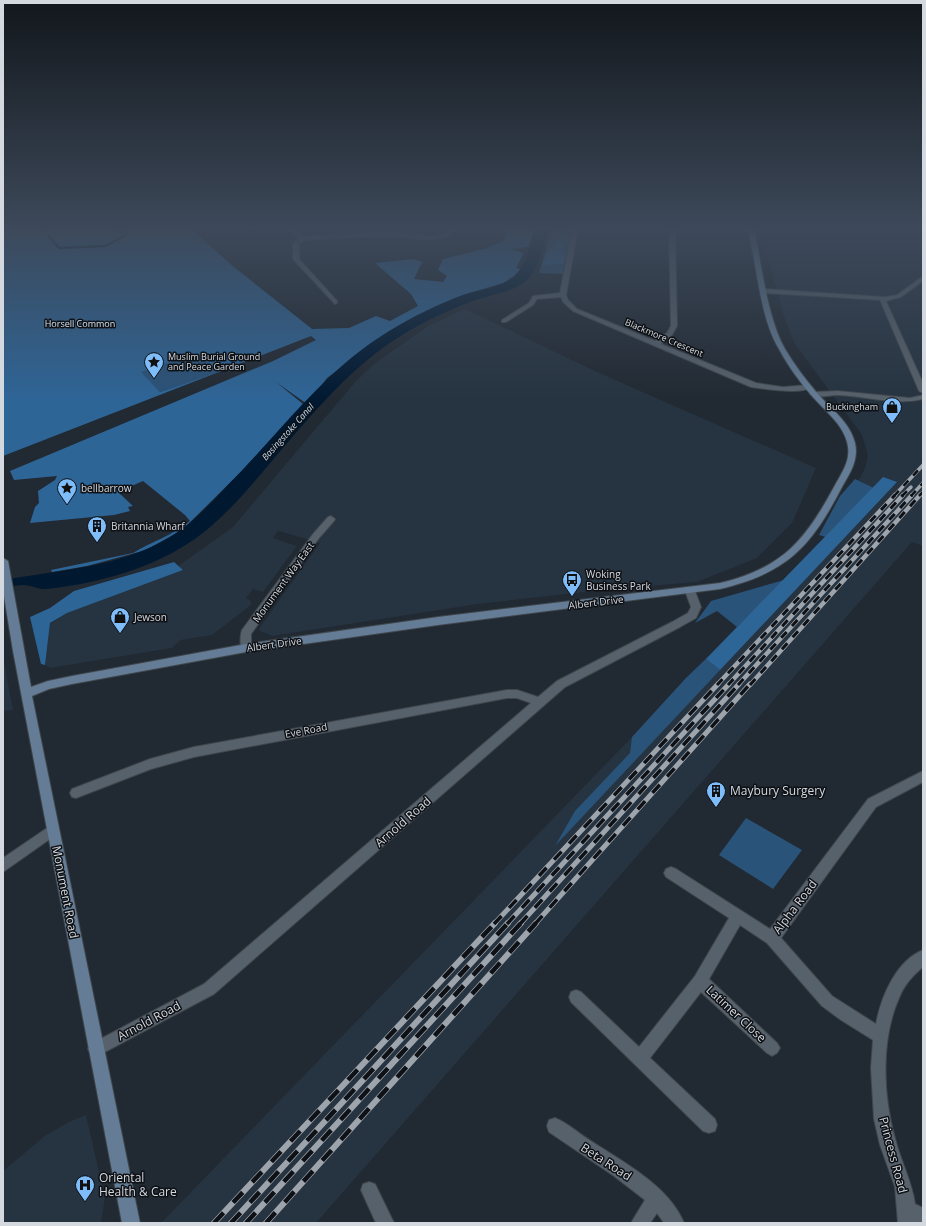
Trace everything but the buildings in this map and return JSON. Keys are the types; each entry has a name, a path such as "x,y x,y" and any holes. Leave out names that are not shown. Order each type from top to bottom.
{"street":[{"path":"321,286 335,302"},
{"path":"504,321 531,304 535,297 563,295 565,286"},
{"path":"656,344 670,334 674,326 673,286"},
{"name":"Albert Drive","path":"27,693 48,685 72,680 246,648 438,621 690,591 729,585 763,573 783,560 800,544 819,521 850,466 853,457 853,448 850,437 845,428 808,387 777,340 770,322 763,286"},
{"path":"764,291 882,299 899,296 912,286"},
{"name":"Blackmore Crescent","path":"563,295 570,307 582,314 754,385 783,389 808,387"},
{"path":"882,299 923,391"},
{"path":"814,394 838,393 910,400 923,397"},
{"name":"Monument Way East","path":"246,648 246,633 316,536 331,519"},
{"name":"Monument Road","path":"3,561 10,607 53,830 131,1223"},
{"name":"Arnold Road","path":"96,1049 209,989 561,684 589,667 666,630 692,615 696,607 690,591"},
{"name":"Eve Road","path":"76,793 150,764 218,748 507,694 517,694 540,702"},
{"name":"Alpha Road","path":"881,1036 846,1015 828,1001 772,938 872,803 923,776"},
{"path":"3,866 53,830"},
{"path":"671,873 772,938"},
{"name":"Latimer Close","path":"640,1058 700,981 738,916"},
{"name":"Princess Road","path":"907,1216 900,1176 887,1142 880,1107 878,1066 886,1006 898,982 913,964 923,957"},
{"name":"Latimer Close","path":"700,981 772,1048"},
{"path":"576,997 709,1125"},
{"name":"Beta Road","path":"555,1126 574,1141 640,1184 656,1198 675,1223"},
{"path":"369,1190 385,1223"},
{"path":"640,1223 656,1198"},
{"path":"907,1216 923,1218"}],"shaded area":[{"path":"776,286 923,286 923,546 912,542 316,1223 161,1223 632,737 686,678 874,488 858,481 865,468 868,455 862,435 795,344 785,320"},
{"path":"465,309 597,372 816,468 792,523 757,558 697,582 602,590 478,604 272,636 258,630 320,543 278,531 273,538 297,546 263,592 253,589 246,598 251,601 251,605 212,635 181,640 172,648 50,668 45,665 50,624 67,613 183,570 178,566 233,527 355,382 375,363 430,325"},
{"path":"198,353 219,372 160,392 140,372"},
{"path":"855,479 874,488 826,537 819,535 840,496"},
{"path":"784,580 737,627 717,611 695,623 711,601"},
{"path":"3,657 13,710 3,711"},
{"path":"706,659 720,670 555,846 575,811 630,753 632,737 686,678"},
{"path":"746,818 802,850 773,889 719,855"},
{"path":"86,1115 105,1198 101,1223 3,1223 3,1171 46,1135 69,1122"}],"green space":[{"name":"Horsell Common","path":"3,286 258,286 312,329 349,328 376,316 390,321 418,306 411,294 402,286 492,286 463,295 433,308 388,332 327,378 307,404 276,382 303,404 244,469 182,530 146,550 87,566 52,572 51,570 133,553 190,521 185,515 143,481 118,492 133,506 128,507 130,511 114,515 30,523 35,507 39,503 38,491 55,480 57,476 14,480 10,471 273,361 316,340 311,336 3,456","holes":["198,353 218,372 160,392 141,372"]},
{"path":"883,477 897,482 720,670 706,659"},
{"path":"174,562 183,570 67,613 50,623 45,665 41,664 30,617 50,608 74,591"}],"water":[{"name":"Basingstoke Canal","path":"518,286 461,305 438,315 405,333 366,361 334,391 303,424 232,506 202,534 191,542 164,557 115,576 81,584 47,589 23,585 3,588 3,580 68,570 110,561 151,547 170,537 193,521 243,470 294,413 348,360 383,335 416,316 463,295 492,287"}],"railway":[{"path":"894,496 923,465"},
{"path":"911,496 923,483"},
{"path":"903,495 911,487"},
{"path":"920,495 923,492"},
{"path":"717,685 895,495"},
{"path":"728,685 903,495"},
{"path":"738,685 912,495"},
{"path":"750,685 920,495"},
{"path":"494,924 718,684"},
{"path":"507,924 729,684"},
{"path":"520,924 739,684"},
{"path":"535,924 750,684"},
{"path":"214,1223 495,923"},
{"path":"231,1223 508,923"},
{"path":"246,1223 521,923"},
{"path":"266,1223 536,923"}],"place":[{"name":"Muslim Burial Ground and Peace Garden","path":"154,379"},
{"name":"Buckingham","path":"892,424"},
{"name":"bellbarrow","path":"67,505"},
{"name":"Britannia Wharf","path":"97,543"},
{"name":"Woking Business Park","path":"572,597"},
{"name":"Jewson","path":"120,634"},
{"name":"Maybury Surgery","path":"716,808"},
{"name":"Oriental Health & Care","path":"85,1202"}]}
